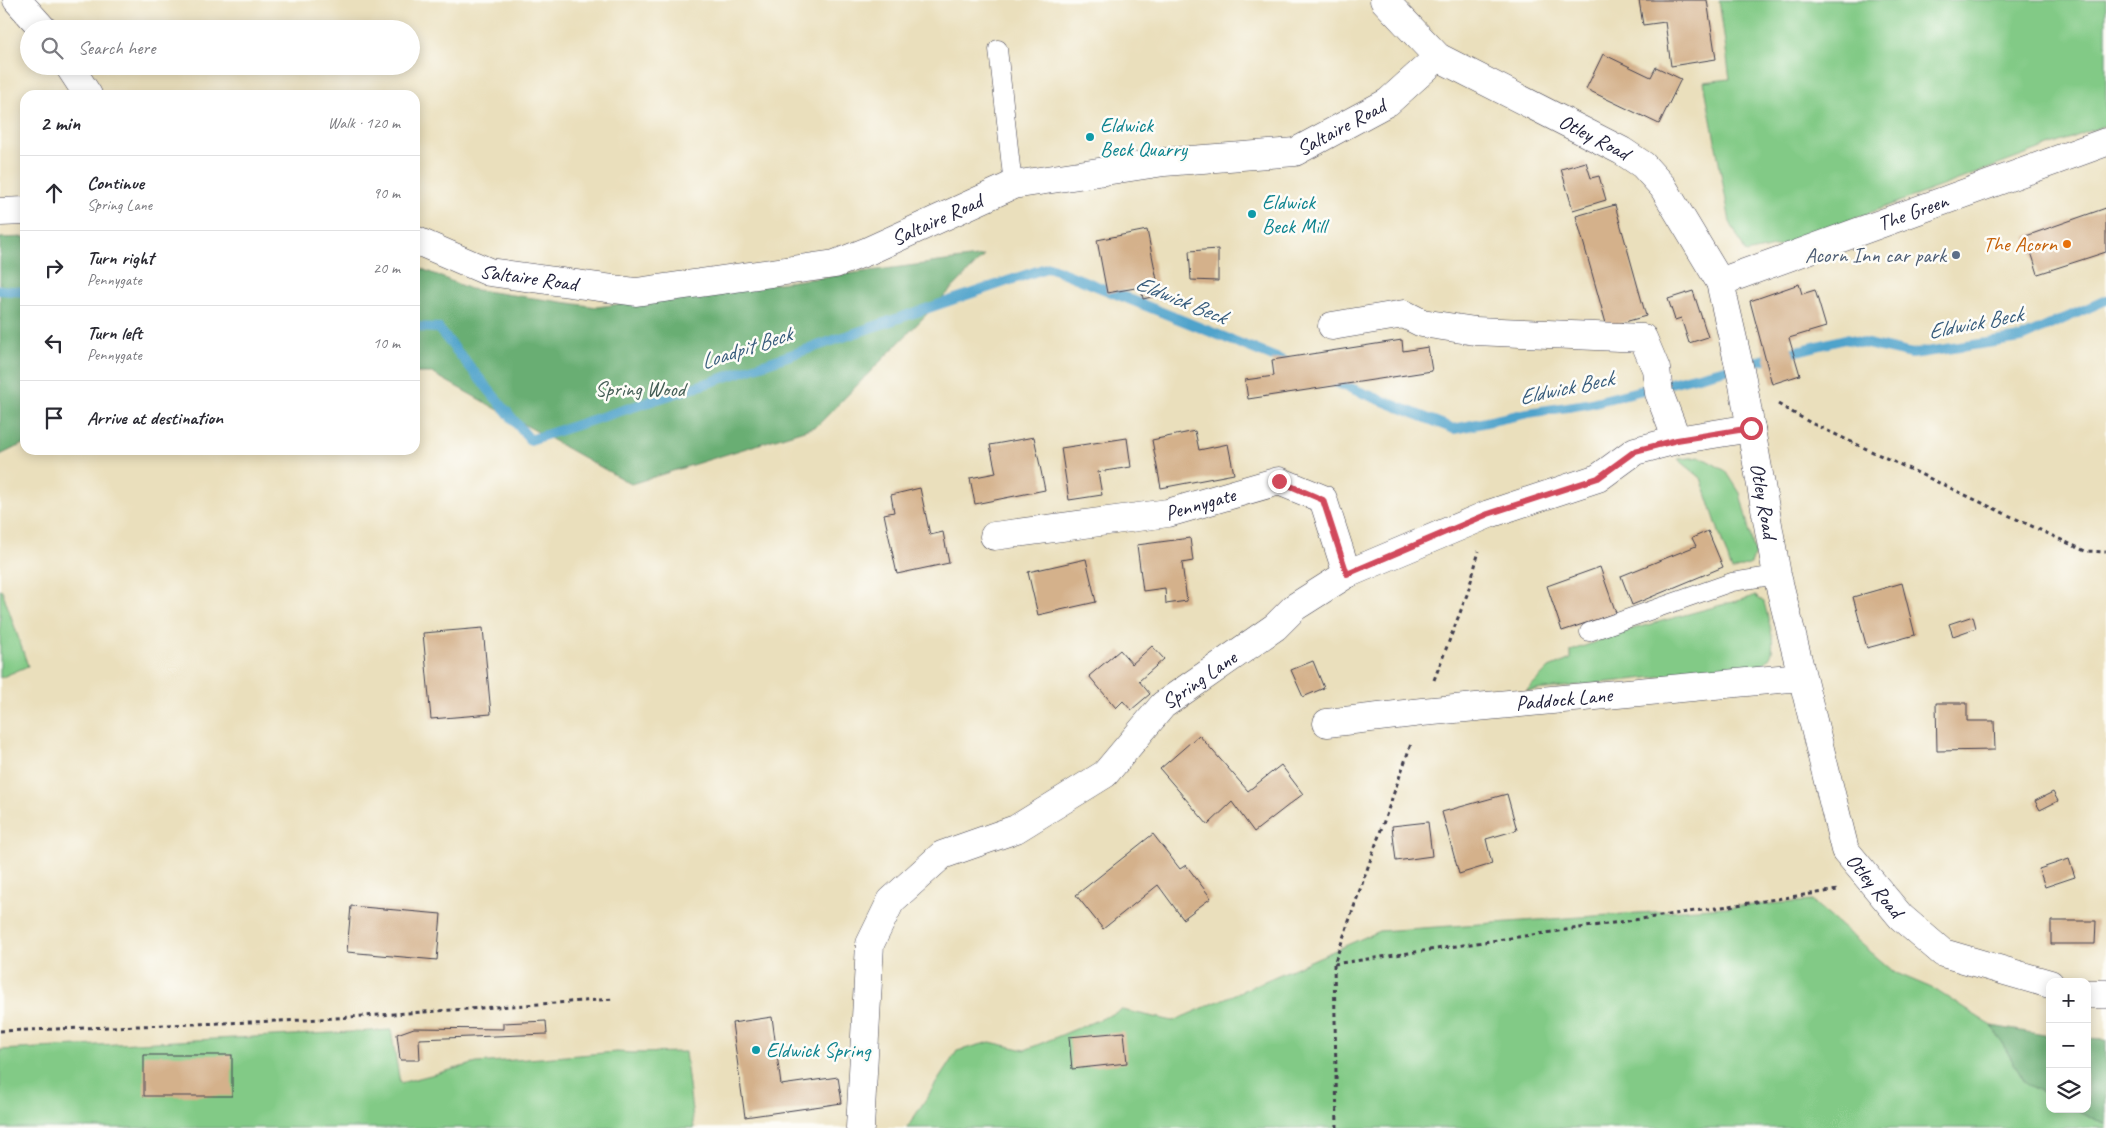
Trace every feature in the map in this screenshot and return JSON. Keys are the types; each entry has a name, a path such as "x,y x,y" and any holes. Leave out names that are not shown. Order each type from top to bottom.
{"street":[{"path":"17,0 35,20"},
{"name":"Otley Road","path":"1384,0 1438,56 1622,151 1643,164 1663,187 1720,282 1744,390 1777,575 1845,850 1901,917 1943,954 2046,983"},
{"name":"Saltaire Road","path":"420,242 489,272 636,292 835,264 868,251 1013,185 1164,162 1295,152 1388,102 1438,56"},
{"path":"75,75 85,90"},
{"name":"The Green","path":"1720,282 2106,142"},
{"path":"0,212 20,211"},
{"path":"1332,326 1404,314 1422,323 1475,331 1644,338 1677,440"},
{"name":"Spring Lane","path":"860,1128 870,944 891,901 942,855 1016,829 1105,774 1163,705 1275,627 1295,607 1347,574 1488,514 1598,478 1635,451 1677,440 1751,428"},
{"name":"Pennygate","path":"994,536 1168,512 1279,481 1323,500 1347,574"},
{"name":"Paddock Lane","path":"1327,723 1422,712 1801,677"},
{"path":"2091,994 2106,994"}],"lane":[{"path":"998,49 1013,185"},
{"path":"1590,632 1732,582 1777,575"}],"path":[{"path":"1744,390 1769,398 1811,423 2085,552 2106,552"},
{"path":"1337,1128 1334,964 1875,885"},
{"path":"0,1032 306,1020 614,999"}],"green space":[{"path":"1719,0 2106,0 2106,125 1783,245 1746,253 1730,222 1704,82 1730,79"},
{"path":"20,237 20,445 0,455 0,238"},
{"name":"Spring Wood","path":"984,256 817,426 631,484 432,373 420,373 420,268 470,289 597,307"},
{"path":"1701,457 1726,471 1740,493 1755,554 1751,564 1732,571 1701,478 1678,459"},
{"path":"0,589 2,590 28,666 0,678"},
{"path":"1755,596 1764,602 1772,641 1771,655 1767,661 1757,666 1526,691 1549,668 1571,659 1571,651 1625,631"},
{"path":"1812,901 1894,972 1934,989 1992,1026 2026,1084 2046,1094 2046,1113 2084,1113 2106,1125 2106,1128 907,1128 957,1051 990,1042 1025,1050 1122,1010 1173,1021 1379,931"},
{"path":"1992,1026 2046,1035 2046,1094 2026,1084"},
{"path":"391,1030 400,1083 477,1063 617,1052 685,1052 694,1128 0,1128 0,1050"},
{"path":"2091,1039 2106,1040 2106,1125 2084,1113 2091,1113"}],"building":[{"path":"1639,0 1707,0 1716,59 1671,66 1665,22 1643,25"},
{"path":"1603,54 1651,77 1656,67 1681,79 1659,124 1586,89"},
{"path":"1586,162 1591,178 1599,176 1606,200 1573,210 1561,169"},
{"path":"1615,205 1646,316 1607,327 1576,216"},
{"name":"The Acorn","path":"2106,208 2106,252 2038,274 2026,236"},
{"path":"1147,230 1160,295 1143,299 1141,287 1107,293 1097,240"},
{"path":"1218,249 1218,281 1191,280 1189,251"},
{"path":"1799,284 1802,294 1815,290 1826,327 1789,338 1800,375 1772,384 1750,301"},
{"path":"1693,291 1708,337 1689,343 1681,318 1675,320 1668,299"},
{"path":"1402,340 1403,351 1428,347 1432,371 1248,399 1245,380 1274,376 1272,360"},
{"path":"1195,431 1199,450 1228,444 1234,474 1161,488 1152,440"},
{"path":"1034,437 1045,490 975,504 970,478 996,473 990,445"},
{"path":"1127,438 1131,467 1098,472 1102,495 1069,500 1061,448"},
{"path":"920,488 930,535 943,532 949,563 897,574 884,514 894,512 891,495"},
{"path":"1708,531 1723,567 1632,605 1621,576 1696,546 1692,538"},
{"path":"1190,538 1193,561 1182,563 1187,601 1166,604 1165,588 1143,591 1137,545"},
{"path":"1086,559 1096,602 1038,615 1028,572"},
{"path":"1600,567 1616,613 1562,631 1547,586"},
{"path":"1902,583 1915,635 1867,648 1853,597"},
{"path":"1973,616 1976,628 1953,636 1949,624"},
{"path":"483,628 491,714 431,719 423,633"},
{"path":"1152,646 1164,659 1139,681 1150,694 1131,710 1123,701 1116,708 1089,676 1120,650 1132,664"},
{"path":"1313,661 1324,688 1303,697 1291,670"},
{"path":"1936,703 1967,703 1967,721 1994,721 1995,750 1937,751"},
{"path":"1199,735 1248,791 1281,765 1303,794 1254,832 1232,802 1208,825 1160,769"},
{"path":"2053,792 2058,801 2040,810 2035,801"},
{"path":"1507,794 1517,830 1486,839 1492,864 1459,874 1442,812"},
{"path":"1428,822 1432,856 1396,861 1392,826"},
{"path":"1153,834 1180,869 1186,865 1211,898 1183,919 1158,885 1103,929 1076,895"},
{"path":"2069,859 2075,877 2045,887 2039,869"},
{"path":"351,906 441,914 437,960 347,952"},
{"path":"2051,921 2096,921 2095,944 2051,944"},
{"name":"Eldwick Spring","path":"772,1017 781,1085 838,1077 842,1103 745,1117 732,1023"},
{"path":"546,1021 547,1034 419,1039 420,1060 400,1060 397,1034 414,1028 503,1029 503,1023"},
{"path":"1124,1032 1127,1063 1072,1069 1069,1037"},
{"path":"144,1055 232,1055 232,1096 144,1096"}],"waterway":[{"name":"Loadpit Beck","path":"420,327 438,328 530,440 714,381 1049,267 1291,364"},
{"name":"Loadpit Beck","path":"0,290 20,292"},
{"name":"Eldwick Beck","path":"1330,380 1454,429 1528,413 1587,404 1845,339 1912,354 2021,338 2106,300"}],"place":[{"name":"Eldwick Beck Quarry","path":"1090,137"},
{"name":"Eldwick Beck Mill","path":"1252,214"},
{"name":"The Acorn","path":"2067,244"},
{"name":"Acorn Inn car park","path":"1956,255"},
{"name":"Eldwick Spring","path":"756,1050"}],"route":[{"path":"1279,481 1323,500 1347,574 1488,514 1598,478 1635,451 1677,440 1751,428"}]}
